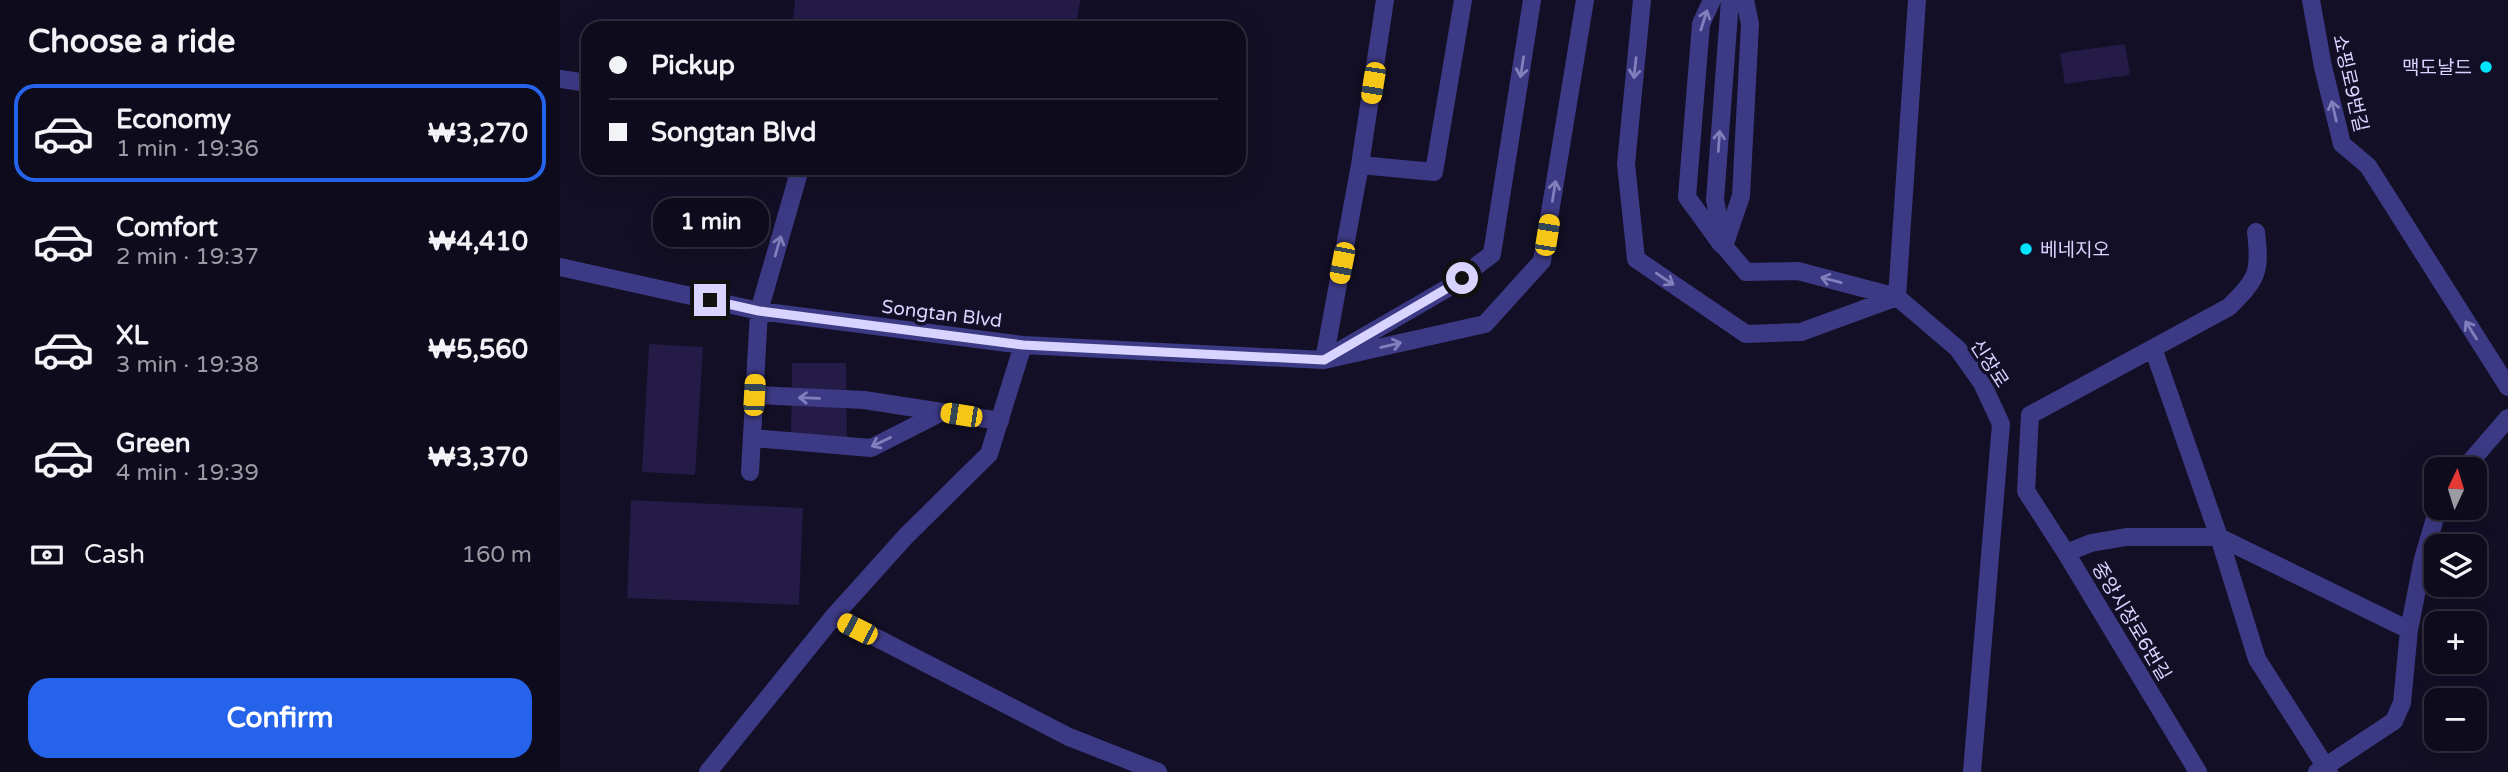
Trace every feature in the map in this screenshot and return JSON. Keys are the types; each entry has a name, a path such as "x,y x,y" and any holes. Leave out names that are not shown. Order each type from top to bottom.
{"street":[{"path":"1324,360 1360,165 1385,0"},
{"path":"1360,165 1434,172 1463,0"},
{"path":"1324,360 1446,289 1492,254 1532,0"},
{"name":"Songtan Blvd","path":"560,267 759,311 1023,345 1324,360 1485,324 1542,261 1585,0"},
{"path":"1642,0 1626,164 1636,259 1746,334 1801,332 1897,298"},
{"path":"1712,0 1701,24 1687,197 1746,272 1798,271 1897,298"},
{"path":"1724,246 1715,200 1730,0"},
{"path":"1724,246 1741,196 1750,23 1745,0"},
{"path":"1897,298 1917,0"},
{"name":"쇼핑로9번길","path":"2311,0 2323,67 2342,144 2368,166 2508,387"},
{"path":"560,79 581,82"},
{"path":"750,472 759,311 797,175"},
{"path":"2066,553 2026,491 2030,415 2230,307 2252,283 2259,256 2256,232"},
{"name":"신장로","path":"1897,298 1958,349 1982,383 2001,424 1972,772"},
{"path":"708,772 834,617 906,536 989,454 1023,345"},
{"path":"2153,348 2219,537 2257,659 2324,770 2394,721 2402,703 2409,630 2423,559 2434,520"},
{"path":"754,395 864,400 1000,422"},
{"path":"752,438 871,448 942,412"},
{"path":"2474,457 2508,418"},
{"name":"중앙시장로6번길","path":"2198,772 2066,553 2091,543 2126,537 2219,537 2409,630"},
{"path":"834,617 1069,737 1158,772"}],"building":[{"path":"795,0 1080,0 1077,21 793,21"},
{"path":"2125,44 2130,75 2065,84 2060,53"},
{"path":"649,344 703,347 695,475 642,472"},
{"path":"792,363 846,363 847,437 791,436"},
{"path":"631,500 803,508 799,605 627,598"}],"place":[{"name":"맥도날드","path":"2486,67"},
{"name":"베네지오","path":"2026,249"}],"route":[{"path":"710,300 759,311 1023,345 1324,360 1462,278"}]}
